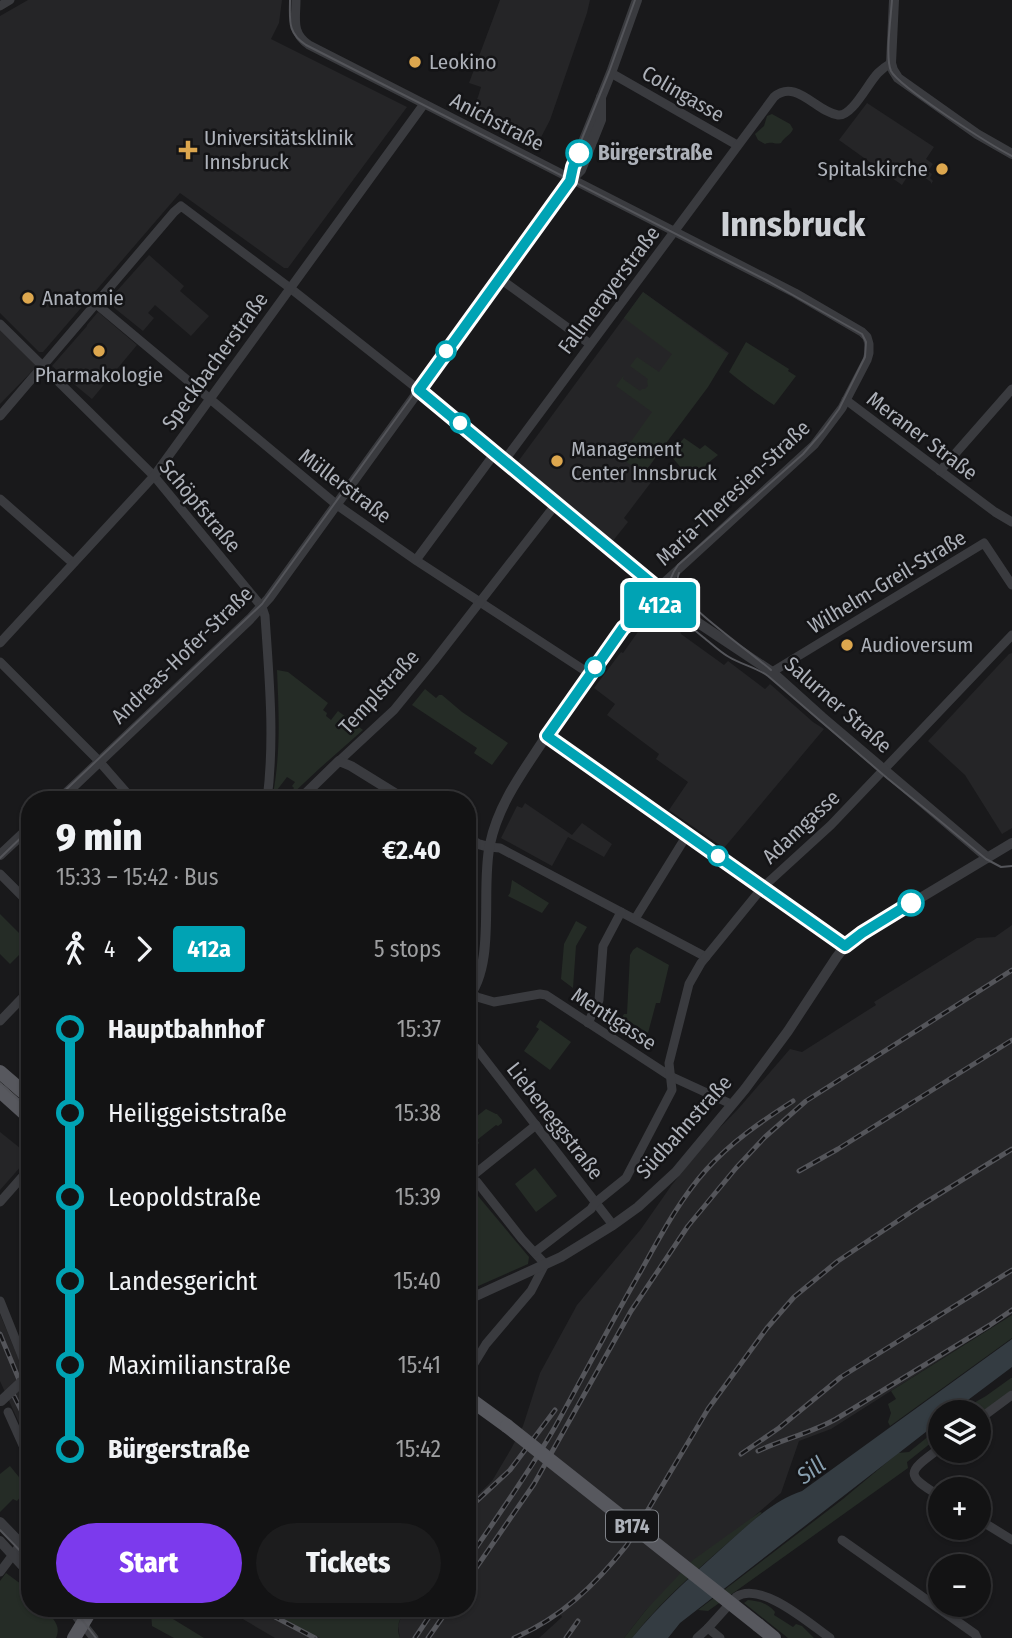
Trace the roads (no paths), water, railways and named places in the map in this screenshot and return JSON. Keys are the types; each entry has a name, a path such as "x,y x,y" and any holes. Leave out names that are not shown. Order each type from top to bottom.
{"main road":[{"path":"0,1072 21,1090"},
{"path":"0,1091 21,1110"},
{"name":"B174","path":"476,1404 774,1638"},
{"path":"74,1638 86,1617"}],"street":[{"path":"0,6 10,0"},
{"name":"Anichstraße","path":"296,0 296,31 302,40 783,287 862,332 867,338 869,348"},
{"path":"0,416 181,206 419,390 571,180 573,167 638,0"},
{"path":"894,0 891,64 898,78 1012,154"},
{"name":"Fallmerayerstraße","path":"416,560 590,344 774,97 783,91 794,92 839,116 847,113 876,75 891,64"},
{"name":"Colingasse","path":"611,73 740,143"},
{"name":"Speckbacherstraße","path":"0,643 154,476 424,104"},
{"path":"499,278 590,344"},
{"name":"Müllerstraße","path":"95,303 337,505 590,674"},
{"name":"Schöpfstraße","path":"0,324 154,476 262,607"},
{"name":"Maria-Theresien-Straße","path":"662,591 807,452 830,425 868,357 869,348"},
{"path":"940,471 1012,389"},
{"name":"Salurner Straße","path":"419,390 697,622 772,672 988,858"},
{"name":"Andreas-Hofer-Straße","path":"68,791 262,607 419,390"},
{"name":"Meraner Straße","path":"846,400 1012,522"},
{"path":"0,499 73,564"},
{"name":"Templstraße","path":"308,791 394,710 556,504"},
{"name":"Wilhelm-Greil-Straße","path":"772,672 984,543 1012,585"},
{"path":"623,628 657,608 662,603 662,591"},
{"path":"476,983 481,973 485,948 489,847 502,806 631,614 662,591"},
{"path":"262,607 265,616 272,728 268,791"},
{"path":"643,615 678,614 697,622"},
{"name":"Adamgasse","path":"535,1252 626,1178 672,1090 669,1063 689,984 698,967 762,888 831,825 1012,635"},
{"path":"0,662 125,791"},
{"path":"547,736 845,946"},
{"path":"339,761 391,791"},
{"path":"0,855 21,835"},
{"path":"635,919 687,835"},
{"path":"476,843 500,848 706,957"},
{"name":"Südbahnstraße","path":"476,1296 578,1247 638,1207 676,1172 745,1089 845,946 856,936 1012,843"},
{"path":"0,874 21,895"},
{"path":"588,1023 599,1000 603,946 621,912"},
{"name":"Mentlgasse","path":"476,997 494,1002 544,994 670,1076 731,1104"},
{"path":"0,1021 21,999"},
{"name":"Liebeneggstraße","path":"476,1048 613,1225"},
{"path":"476,1173 536,1125"},
{"path":"0,1202 21,1178"},
{"path":"476,1182 545,1264 531,1291 486,1344 476,1360"},
{"path":"0,1301 21,1353"},
{"path":"0,1402 21,1383"},
{"path":"991,1410 1012,1395"},
{"path":"8,1412 21,1441"},
{"path":"928,1456 915,1469 917,1482 928,1489"},
{"path":"0,1522 21,1544 0,1572"},
{"path":"991,1527 1012,1540"},
{"path":"842,1540 977,1638"},
{"path":"0,1541 21,1565"},
{"path":"697,1638 745,1592 755,1593 781,1605 830,1638"},
{"path":"77,1617 94,1638"},
{"path":"708,1628 720,1638"}],"tram line":[{"path":"290,0 293,31 306,45 768,281 862,334 866,342 865,357 839,409 823,431 803,454 678,565 671,577 669,597 678,614 719,650 768,676 986,859 1001,867 1012,866"},
{"path":"65,791 262,604 410,399 441,349 568,173 635,0"},
{"path":"892,0 888,47 891,71 910,90 1012,156"},
{"path":"679,573 677,585 693,607 771,670"},
{"path":"0,858 21,838"},
{"path":"0,1083 21,1102"},
{"path":"0,1399 21,1379"},
{"path":"0,1530 21,1552"},
{"path":"80,1617 96,1638"}],"railway":[{"path":"476,1568 534,1484 631,1311 688,1226 736,1168 765,1137 806,1101 1012,970"},
{"path":"799,1171 1012,1040"},
{"path":"476,1548 545,1444 656,1243 688,1193 706,1170 736,1141 793,1101"},
{"path":"514,1638 547,1621 576,1599 627,1545 708,1409 767,1328 794,1297 838,1261 1012,1149"},
{"path":"741,1454 779,1428 841,1377 1012,1270"},
{"path":"758,1451 836,1419 1012,1310"},
{"path":"0,1334 21,1384"},
{"path":"14,1396 21,1410"},
{"path":"476,1502 510,1470 555,1410"},
{"path":"275,1617 315,1638"},
{"path":"415,1638 429,1617"},
{"path":"428,1638 443,1617"},
{"path":"566,1638 578,1621"}],"place":[{"name":"Leokino","path":"415,62"},
{"name":"Universitätsklinik Innsbruck","path":"188,150"},
{"name":"Bürgerstraße","path":"579,153"},
{"name":"Spitalskirche","path":"942,169"},
{"name":"Anatomie","path":"28,298"},
{"name":"Pharmakologie","path":"99,351"},
{"name":"Management Center Innsbruck","path":"557,461"},
{"name":"Audioversum","path":"847,645"}],"district":[{"name":"Innsbruck","path":"793,224"}],"water label":[{"name":"Sill","path":"811,1470"}]}
